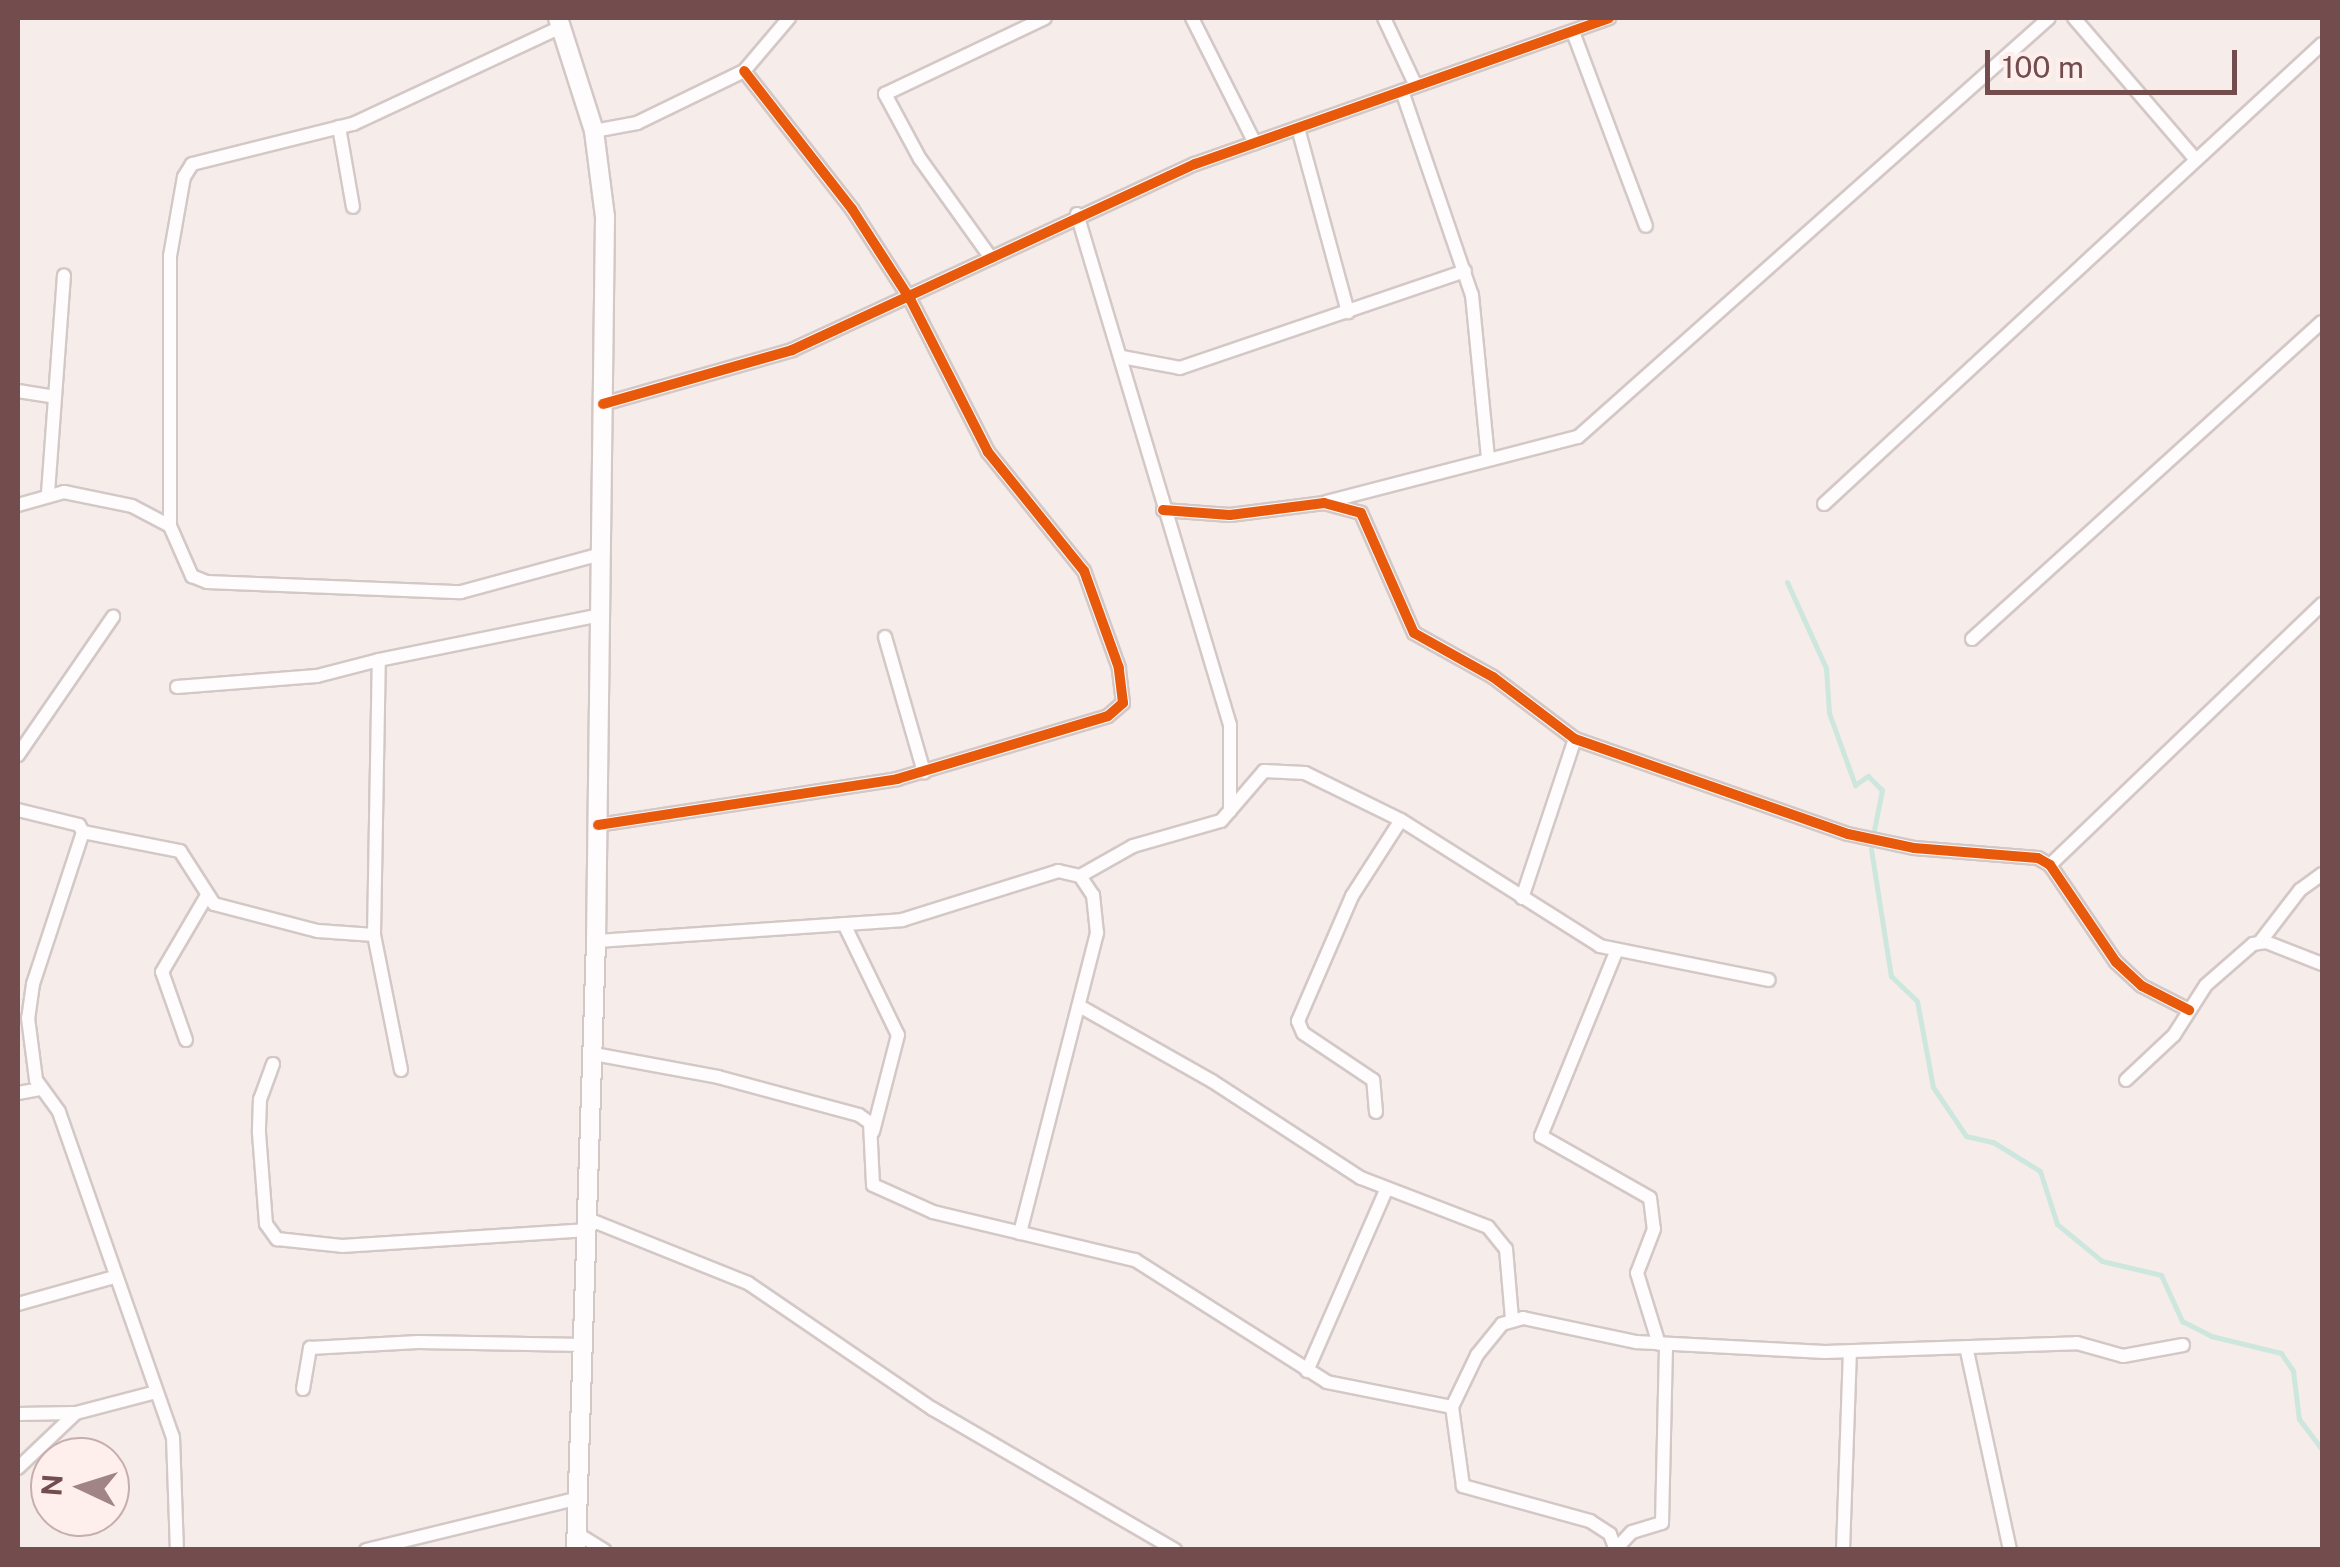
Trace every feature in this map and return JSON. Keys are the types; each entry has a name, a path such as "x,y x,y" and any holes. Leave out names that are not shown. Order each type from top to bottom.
{"main road":[{"path":"560,22 594,131 605,217 594,1054 577,1542"}],"street":[{"path":"594,131 637,122 744,71 789,18"},
{"path":"990,258 920,159 884,94 1045,18"},
{"path":"1192,18 1256,143"},
{"path":"1384,18 1416,86"},
{"path":"603,404 728,373 910,299 1076,214 1256,143 1610,18"},
{"path":"1163,510 1230,515 1324,503 1488,458 1551,448 1598,422 2049,18"},
{"path":"2074,18 2196,160"},
{"path":"560,22 339,127 202,156 184,178 170,256 170,526 192,576 238,584 461,592 601,554"},
{"path":"1573,32 1646,226"},
{"path":"1824,504 2322,44"},
{"path":"598,825 924,772 1108,716 1121,708 1124,693 1084,571 988,452 910,299 852,210 744,71"},
{"path":"1402,90 1464,271 1480,338 1488,458"},
{"path":"339,127 353,207"},
{"path":"1298,128 1348,312"},
{"path":"1076,214 1230,725 1230,810"},
{"path":"1122,357 1180,368 1464,271"},
{"path":"48,493 64,276"},
{"path":"1972,639 2322,322"},
{"path":"18,391 54,398"},
{"path":"18,505 48,493 132,506 170,526"},
{"path":"1324,503 1362,513 1374,531 1393,594 1414,633 1494,677 1574,739 1848,834 2050,865 2116,962 2142,986 2189,1010"},
{"path":"2050,865 2322,604"},
{"path":"177,687 317,676 601,615"},
{"path":"18,755 113,617"},
{"path":"886,637 924,772"},
{"path":"379,660 374,935 401,1070"},
{"path":"1522,898 1574,739"},
{"path":"596,941 902,920 1058,871 1080,876 1133,846 1209,826 1230,810 1258,776 1281,770 1324,779 1401,820 1522,898 1616,952 1768,980"},
{"path":"18,810 79,825 83,832 33,984 28,1018 40,1090 60,1112 178,1462 177,1550"},
{"path":"1376,1112 1373,1080 1303,1034 1298,1021 1352,896 1401,820"},
{"path":"83,832 180,851 189,856 206,897"},
{"path":"2126,1080 2174,1035 2206,985 2260,942 2300,890 2322,874"},
{"path":"1020,1234 1080,1007 1098,916 1080,876"},
{"path":"206,897 318,931 374,935"},
{"path":"186,1040 162,972 206,897"},
{"path":"844,924 898,1035 871,1140"},
{"path":"2260,942 2322,964"},
{"path":"1512,1319 1477,1355 1452,1407 1463,1486 1470,1492 1590,1522 1610,1534 1616,1549 1632,1532 1662,1522 1663,1344 1637,1273 1654,1229 1650,1198 1541,1136 1616,952"},
{"path":"1080,1007 1386,1190 1499,1236 1512,1319"},
{"path":"594,1054 801,1096 867,1118 873,1185 934,1212 1135,1260 1307,1371 1350,1389 1452,1407"},
{"path":"273,1064 260,1098 259,1132 266,1224 277,1239 342,1246 588,1225 748,1282 933,1409 1174,1550"},
{"path":"18,1093 40,1090"},
{"path":"1307,1371 1386,1190"},
{"path":"18,1304 114,1277"},
{"path":"1512,1319 1663,1344 1850,1353 1967,1351 2077,1343 2123,1356 2183,1345"},
{"path":"303,1388 310,1348 418,1342 584,1346"},
{"path":"1967,1351 2010,1550"},
{"path":"1843,1550 1850,1353"},
{"path":"18,1414 76,1413 156,1392"},
{"path":"18,1468 76,1413"},
{"path":"366,1550 579,1498"},
{"path":"577,1542 604,1550"}],"waterway":[{"path":"1787,582 1826,668 1829,713 1855,785 1868,776 1882,790 1874,830"},
{"path":"1871,849 1891,976 1917,1001 1933,1087 1966,1136 1993,1142 2040,1171 2057,1224 2102,1261 2161,1275 2182,1321 2211,1336 2281,1353 2293,1371 2299,1419 2322,1449"}],"cycle path":[{"path":"603,404 792,350 1195,164 1609,18"},
{"path":"598,825 897,779 1108,716 1123,703 1119,668 1084,571 988,452 910,299 852,209 744,71"},
{"path":"1163,510 1230,515 1324,503 1361,513 1414,633 1493,677 1575,739 1848,834 1914,848 2038,858 2050,865 2116,962 2142,986 2189,1010"}]}
